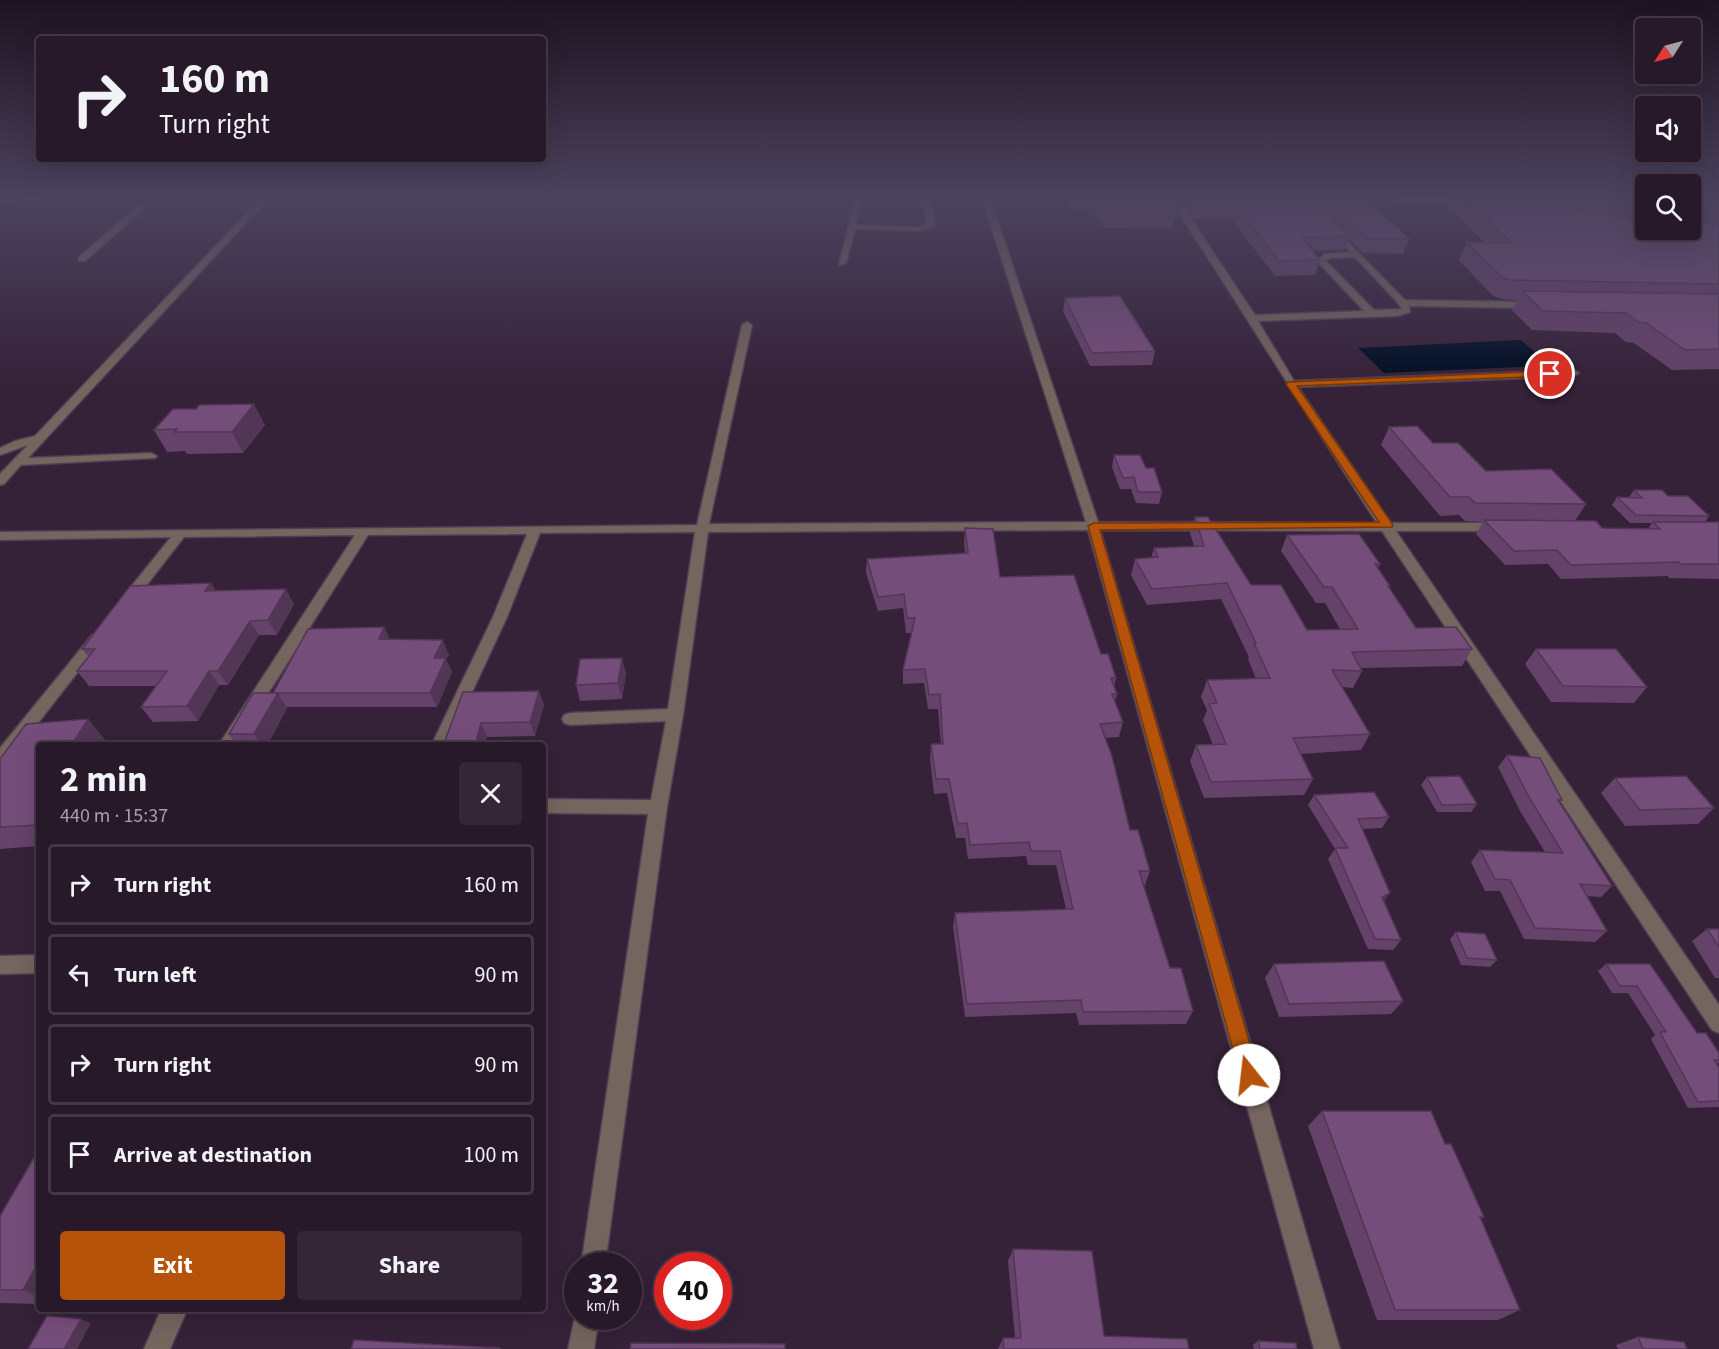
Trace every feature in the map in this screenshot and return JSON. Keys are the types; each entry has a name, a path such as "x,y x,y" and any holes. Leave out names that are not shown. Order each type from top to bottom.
{"street":[{"path":"0,481 206,261"},
{"path":"1007,261 1094,526 1327,1349"},
{"path":"1214,261 1291,384 1388,525 1719,1023"},
{"path":"1321,261 1372,313"},
{"path":"1252,318 1404,312 1407,310 1363,261"},
{"path":"1403,303 1544,305"},
{"path":"595,1252 658,807 675,715 702,529 747,325"},
{"path":"1291,384 1574,373"},
{"path":"0,452 19,443 40,439"},
{"path":"18,462 151,456"},
{"path":"0,537 364,531 1094,526 1518,527"},
{"path":"441,742 500,617 535,530"},
{"path":"229,742 364,531"},
{"path":"0,760 181,533"},
{"path":"570,719 675,715"},
{"path":"546,806 658,807"},
{"path":"0,965 36,964"},
{"path":"157,1349 173,1312"},
{"path":"582,1349 584,1330"}],"water":[{"path":"1521,340 1538,355 1546,366 1384,373 1358,348"}],"building":[{"path":"1486,261 1719,261 1719,284 1511,280 1502,277"},
{"path":"1522,291 1719,294 1719,349 1685,350 1627,313 1543,311"},
{"path":"1120,296 1155,351 1092,353 1065,298"},
{"path":"254,404 232,432 154,430 173,409 196,409 199,405"},
{"path":"1417,426 1433,443 1458,443 1486,471 1551,469 1586,504 1475,503 1469,497 1450,497 1389,427"},
{"path":"1114,455 1140,455 1146,468 1154,468 1162,492 1138,492 1134,477 1123,478"},
{"path":"1634,490 1662,490 1668,496 1688,496 1709,516 1636,515 1617,497 1642,498"},
{"path":"1195,517 1208,517 1251,585 1281,585 1307,630 1358,629 1332,587 1324,587 1287,535 1359,534 1380,564 1375,564 1416,628 1456,627 1472,649 1352,652 1362,671 1332,670 1370,734 1293,738 1313,779 1211,782 1196,745 1226,744 1209,704 1217,703 1207,680 1270,678 1227,583 1152,589 1135,559 1158,557 1154,548 1204,546"},
{"path":"1484,520 1596,521 1602,528 1660,529 1653,522 1719,522 1719,564 1680,564 1679,562 1571,565 1557,550 1514,551"},
{"path":"965,528 993,529 1000,577 1074,575 1101,654 1108,654 1116,678 1111,678 1117,694 1112,694 1123,722 1100,724 1112,756 1130,830 1138,830 1150,871 1139,871 1170,968 1181,968 1193,1011 1083,1012 1081,1000 967,1004 955,913 1073,909 1060,851 1031,851 1029,842 970,845 967,823 958,824 949,779 936,779 931,744 943,744 940,694 929,695 925,669 903,670 915,618 907,618 904,594 878,597 867,559 968,553"},
{"path":"211,583 205,591 286,589 268,620 250,621 218,671 209,671 187,706 141,707 167,671 77,671 95,649 82,649 130,586"},
{"path":"384,627 379,639 443,640 434,658 446,658 430,693 273,693 308,629"},
{"path":"1536,649 1616,649 1647,687 1563,686"},
{"path":"622,658 618,683 576,685 580,659"},
{"path":"539,691 530,722 481,723 476,742 444,742 463,692"},
{"path":"253,693 278,693 254,734 229,734"},
{"path":"88,719 74,742 36,742 36,825 0,827 0,759 26,724"},
{"path":"1507,755 1540,758 1562,800 1558,800 1612,886 1580,884 1607,931 1535,928 1510,880 1495,879 1480,850 1563,853 1530,799"},
{"path":"1460,776 1477,804 1442,805 1427,777"},
{"path":"1686,776 1714,808 1640,810 1615,778"},
{"path":"1374,792 1389,817 1358,819 1390,893 1382,897 1401,940 1375,939 1335,848 1348,848 1314,795"},
{"path":"1707,929 1719,929 1719,947"},
{"path":"1456,932 1485,934 1497,960 1467,958"},
{"path":"1384,961 1403,1001 1289,1004 1274,964"},
{"path":"1606,964 1650,964 1697,1033 1706,1033 1719,1053 1719,1060 1714,1060 1719,1067 1719,1101 1698,1102 1660,1032 1666,1032 1637,986 1620,986"},
{"path":"1322,1111 1431,1111 1445,1144 1451,1144 1484,1217 1480,1217 1520,1310 1395,1310"},
{"path":"36,1154 36,1266 23,1290 0,1290 0,1216"},
{"path":"1013,1249 1092,1251 1104,1336 1187,1339 1189,1349 1004,1349 1003,1338 1021,1338"},
{"path":"47,1316 81,1319 64,1349 28,1349"},
{"path":"1638,1337 1684,1342 1687,1349 1643,1349"},
{"path":"354,1340 500,1348 500,1349 351,1349"},
{"path":"1258,1341 1296,1343 1297,1349 1260,1349"},
{"path":"631,1343 785,1344 785,1349 630,1349"}],"route":[{"path":"1249,1075 1094,526 1388,525 1291,384 1550,374"}]}
